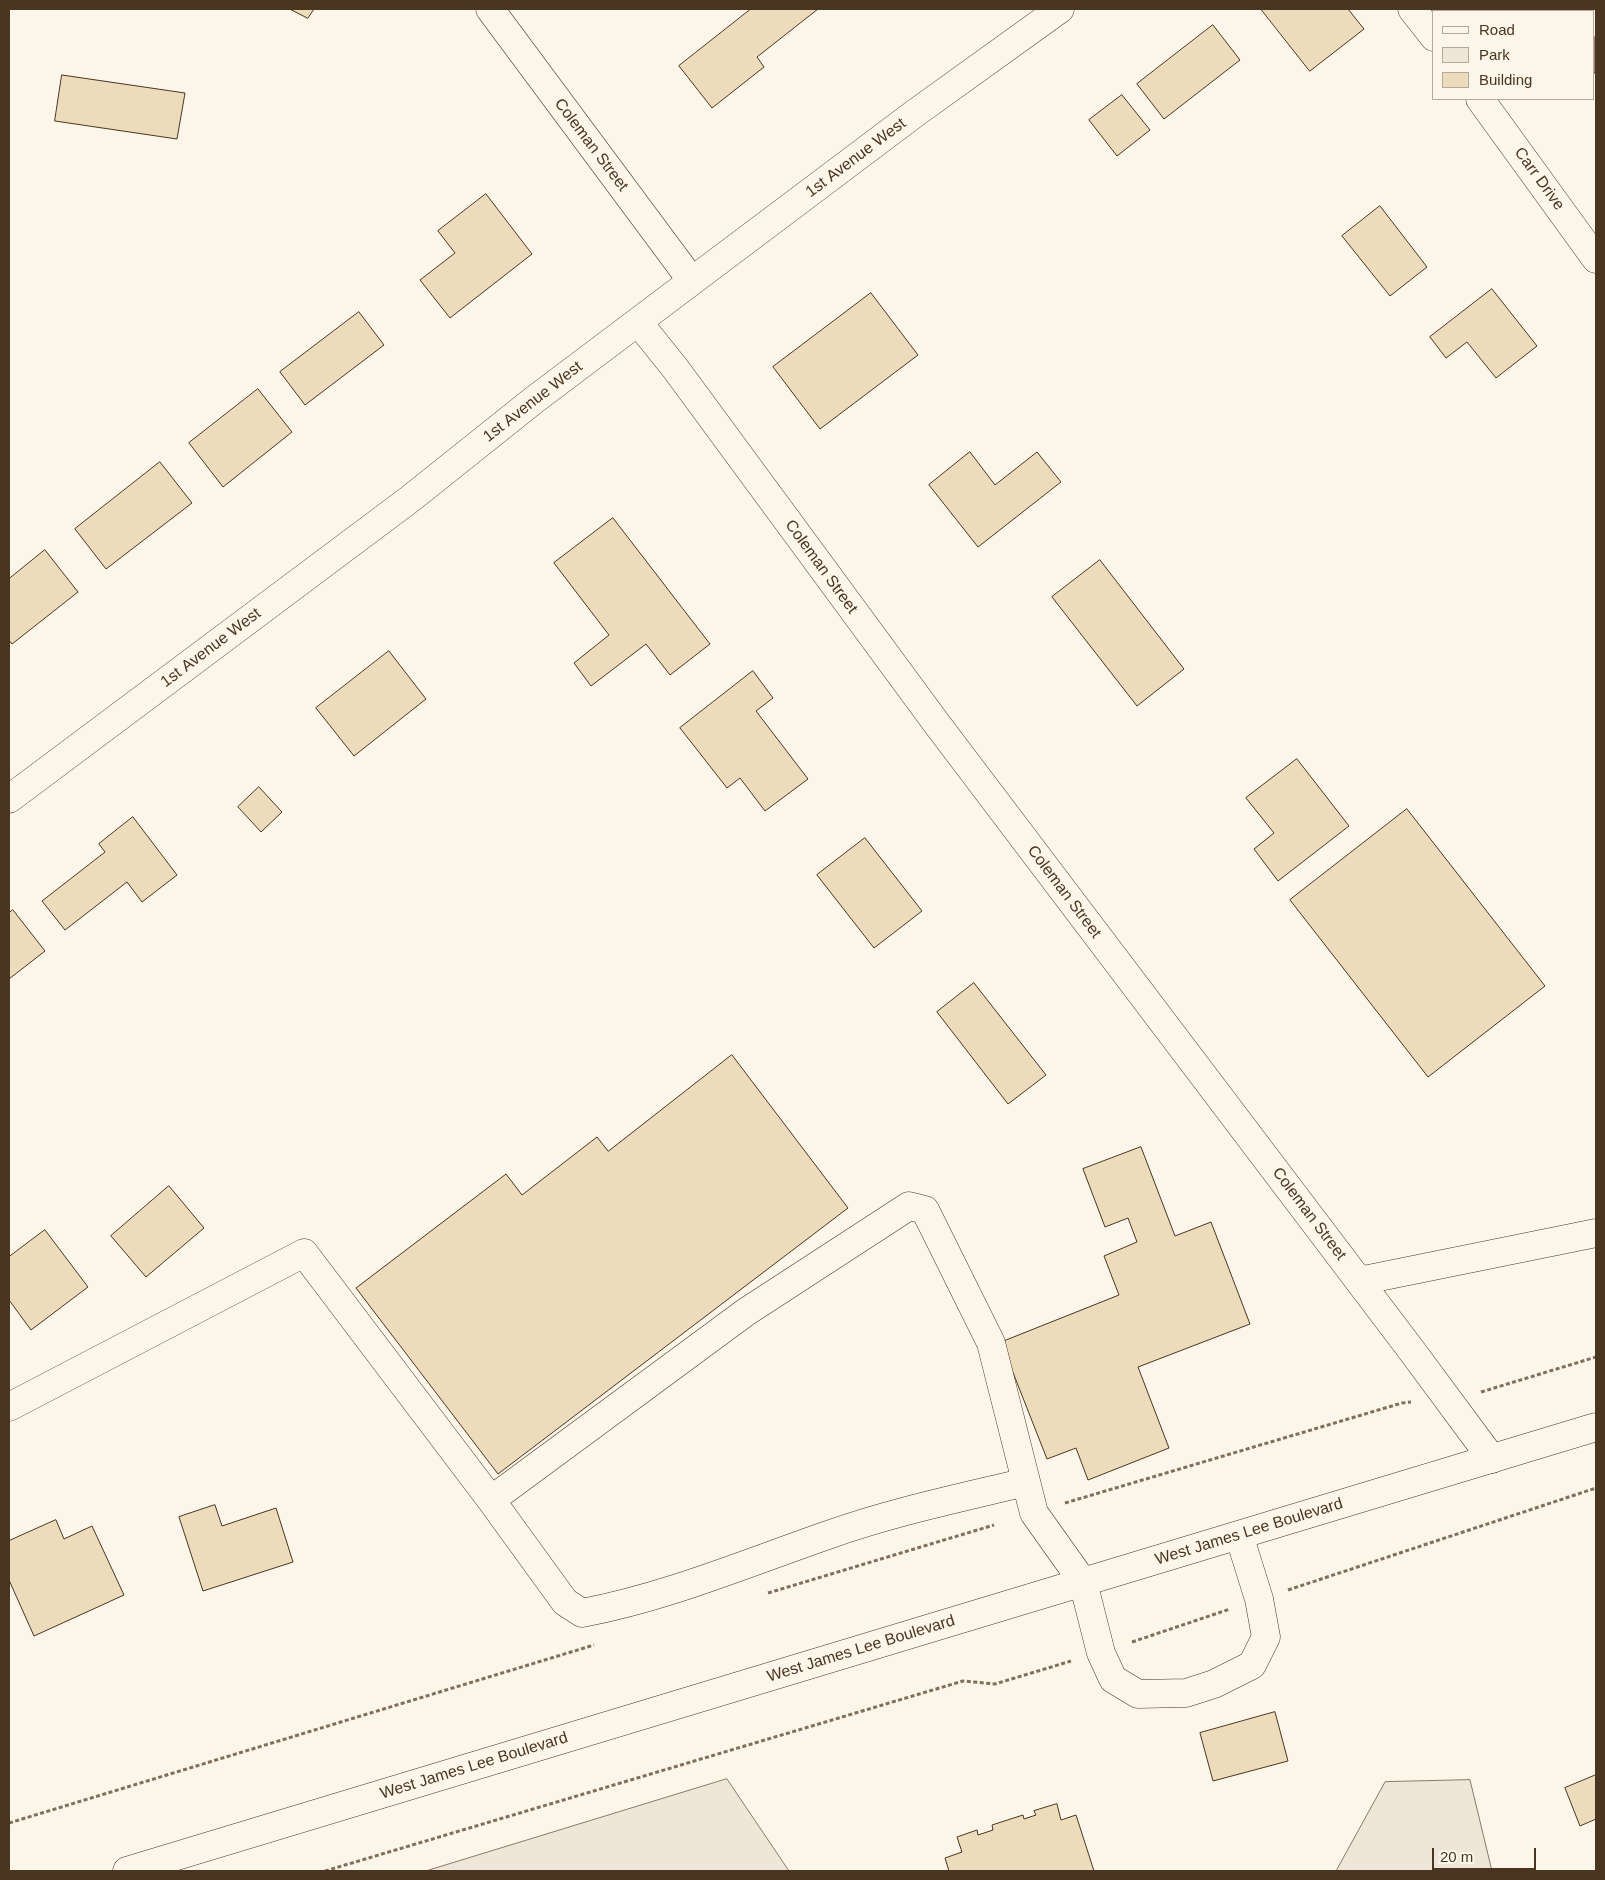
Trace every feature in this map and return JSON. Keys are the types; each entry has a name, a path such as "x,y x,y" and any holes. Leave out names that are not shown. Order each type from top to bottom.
{"street":[{"name":"Coleman Street","path":"490,9 692,281"},
{"name":"1st Avenue West","path":"9,799 410,499 534,400 914,114 1060,9"},
{"path":"1412,9 1432,34"},
{"name":"Carr Drive","path":"1481,100 1596,259"},
{"name":"Coleman Street","path":"638,322 937,724 1492,1459"},
{"path":"491,1500 746,1312 909,1206 925,1210 991,1343 1034,1513 1083,1582 1101,1653 1113,1679 1138,1694 1186,1693 1214,1684 1252,1665 1266,1637 1259,1599 1240,1535"},
{"path":"1359,1281 1596,1233"},
{"path":"9,1407 304,1253 491,1500 565,1602 582,1613 611,1608 670,1591 830,1534 912,1510 1026,1482"},
{"name":"West James Lee Boulevard","path":"127,1871 1596,1427"}],"path":[{"path":"761,1595 1402,1402 1450,1402 1596,1358"},
{"path":"325,1871 963,1681 995,1684 1101,1653 1596,1488"},
{"path":"9,1823 600,1644"}],"green space":[{"path":"727,1779 789,1871 426,1871"},
{"path":"1470,1780 1492,1871 1336,1871 1385,1782"}],"building":[{"path":"290,9 314,9 308,18"},
{"path":"751,9 818,9 757,57 764,67 712,108 679,66"},
{"path":"1261,9 1348,9 1364,29 1310,71"},
{"path":"1213,25 1240,60 1164,119 1137,84"},
{"path":"1596,36 1596,75 1595,74"},
{"path":"62,75 185,93 177,139 55,121"},
{"path":"1122,95 1150,130 1117,156 1089,120"},
{"path":"486,194 532,254 450,318 420,280 455,253 438,231"},
{"path":"1380,206 1427,267 1390,296 1342,236"},
{"path":"1492,289 1537,346 1496,378 1467,342 1446,358 1430,337"},
{"path":"871,293 918,355 820,429 773,367"},
{"path":"359,312 384,345 305,405 280,372"},
{"path":"258,389 292,432 223,487 189,443"},
{"path":"970,452 995,485 1037,452 1061,482 978,547 929,485"},
{"path":"160,462 192,503 106,569 75,529"},
{"path":"613,518 710,644 670,675 646,644 591,686 574,663 609,635 554,563"},
{"path":"45,550 78,592 12,644 9,640 9,579"},
{"path":"1100,560 1184,669 1137,706 1052,597"},
{"path":"389,651 426,699 354,756 316,708"},
{"path":"753,671 773,698 756,711 808,779 765,811 740,778 727,788 680,728"},
{"path":"1297,759 1349,826 1278,881 1254,849 1274,833 1246,798"},
{"path":"259,787 282,812 261,832 238,807"},
{"path":"1407,809 1545,986 1428,1077 1290,900"},
{"path":"133,817 177,875 142,902 127,882 65,930 42,901 105,852 99,844"},
{"path":"865,838 922,911 874,948 817,875"},
{"path":"13,910 45,951 9,979 9,913"},
{"path":"974,983 1046,1075 1008,1104 937,1012"},
{"path":"732,1055 848,1208 498,1474 356,1288 506,1174 522,1195 597,1137 608,1151"},
{"path":"1141,1147 1175,1236 1211,1222 1250,1324 1138,1367 1169,1448 1088,1480 1076,1448 1047,1459 1001,1342 1119,1295 1104,1256 1137,1242 1128,1218 1105,1227 1083,1169"},
{"path":"169,1186 204,1228 146,1277 111,1236"},
{"path":"45,1230 88,1287 31,1330 9,1300 9,1257"},
{"path":"215,1505 222,1526 276,1508 293,1562 203,1591 179,1517"},
{"path":"56,1520 64,1539 92,1526 124,1595 34,1636 9,1580 9,1541"},
{"path":"1275,1712 1288,1761 1213,1781 1200,1733"},
{"path":"1596,1775 1596,1819 1580,1826 1565,1788"},
{"path":"1057,1804 1061,1820 1076,1815 1094,1871 949,1871 945,1858 962,1852 957,1837 977,1830 978,1835 993,1830 992,1825 1023,1815 1024,1819 1036,1815 1034,1811"}]}
